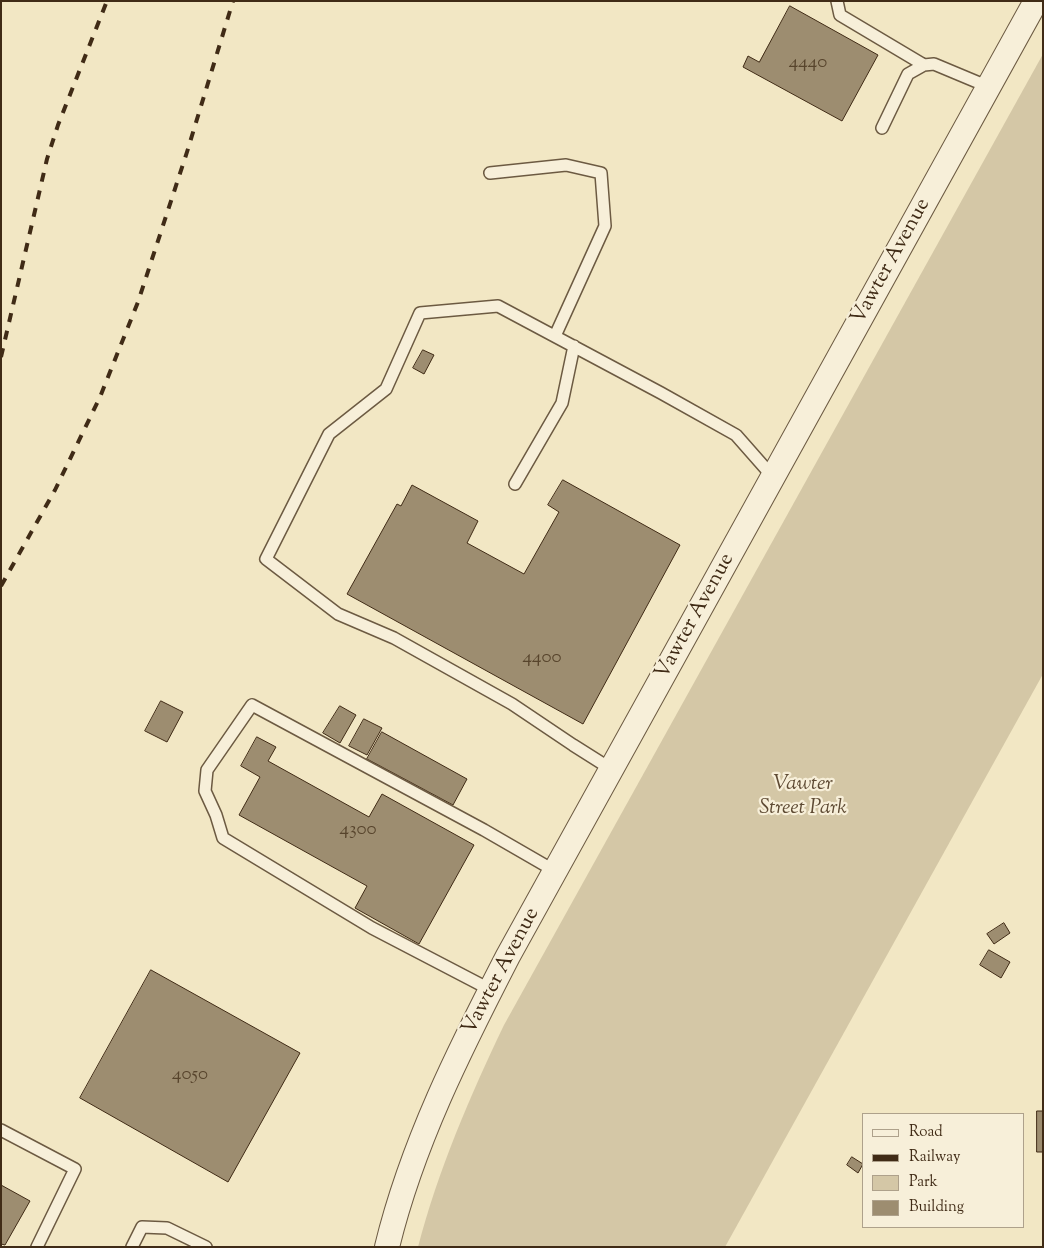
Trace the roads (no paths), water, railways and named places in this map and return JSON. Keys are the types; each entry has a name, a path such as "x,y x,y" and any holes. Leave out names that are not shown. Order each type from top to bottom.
{"street":[{"name":"Vawter Avenue","path":"387,1247 404,1188 420,1144 444,1086 491,990 1036,1"}],"lane":[{"path":"837,1 840,15 924,65"},
{"path":"882,128 908,74 924,65 934,64 989,87"},
{"path":"490,173 566,164 601,173 605,226 555,336"},
{"path":"612,769 512,704 394,638 338,614 266,559 329,434 386,389 420,313 498,306 736,435 773,478"},
{"path":"515,484 562,403 574,346"},
{"path":"491,990 372,928 224,838 205,791 207,770 252,705 484,830 555,871"},
{"path":"1,1130 75,1169 37,1247"},
{"path":"132,1247 142,1228 167,1228 206,1247"}],"railway":[{"path":"1,357 47,159 58,125 107,1"},
{"path":"1,586 55,490 100,397 138,302 187,152 233,1"}],"park label":[{"name":"Vawter Street Park","path":"803,797"}]}
